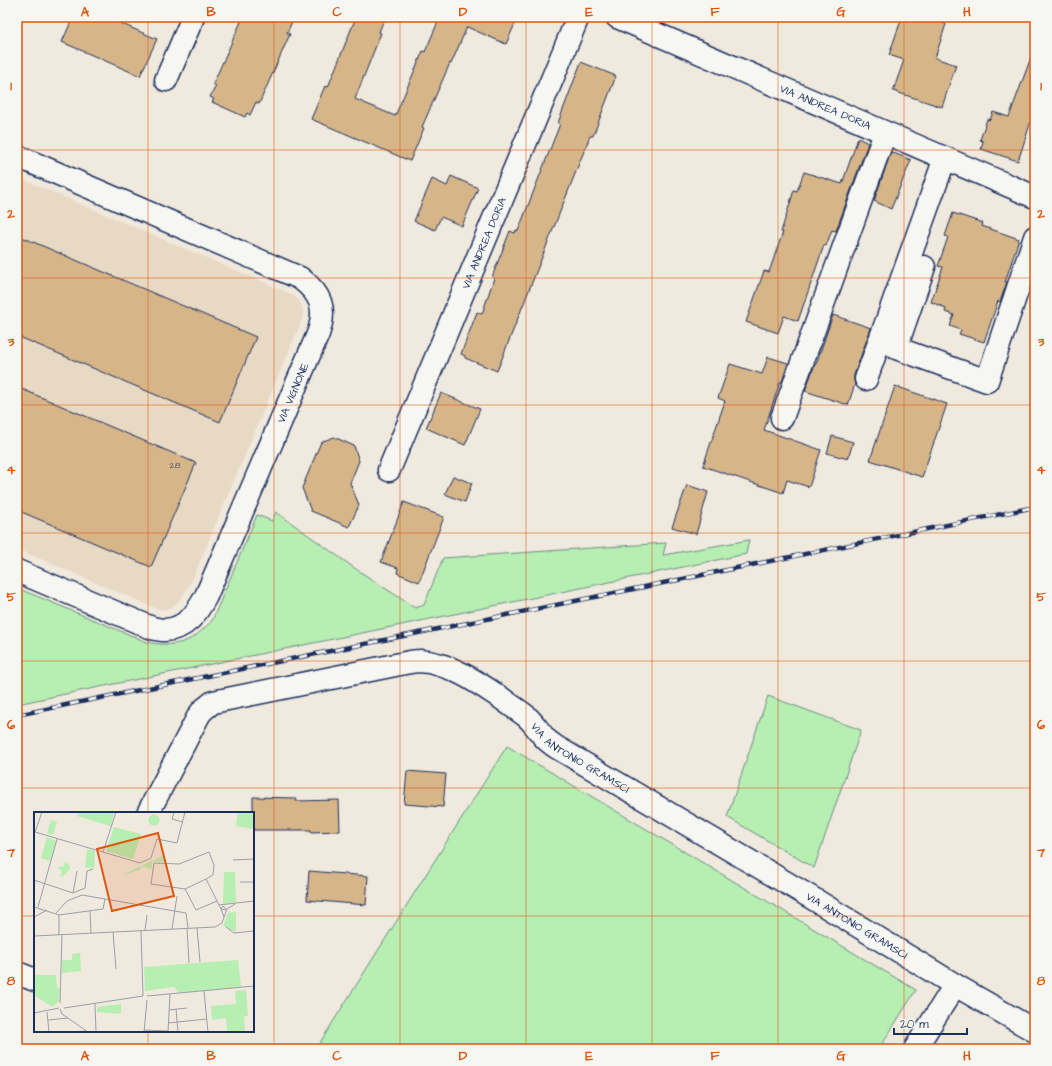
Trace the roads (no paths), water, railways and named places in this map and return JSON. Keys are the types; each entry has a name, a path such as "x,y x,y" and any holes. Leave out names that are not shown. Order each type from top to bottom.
{"street":[{"path":"166,80 193,17"},
{"name":"VIA ANDREA DORIA","path":"389,470 578,17"},
{"name":"VIA ANDREA DORIA","path":"617,17 1035,197"},
{"path":"782,418 885,133"},
{"name":"VIA VIGNONE","path":"17,156 300,278 311,286 320,300 323,312 322,324 318,334 206,596 194,616 185,624 164,630 152,628 17,571"},
{"path":"866,379 945,158"},
{"path":"924,267 896,348 987,381 1035,237"},
{"name":"VIA ANTONIO GRAMSCI","path":"149,812 199,715 208,705 213,702 405,663 420,661 434,664 458,672 494,694 525,716 533,723 545,739 556,747 806,894 955,985 1035,1031"},
{"path":"17,973 34,980"},
{"path":"915,1049 955,985"}],"railway":[{"path":"17,715 1035,507"}]}
